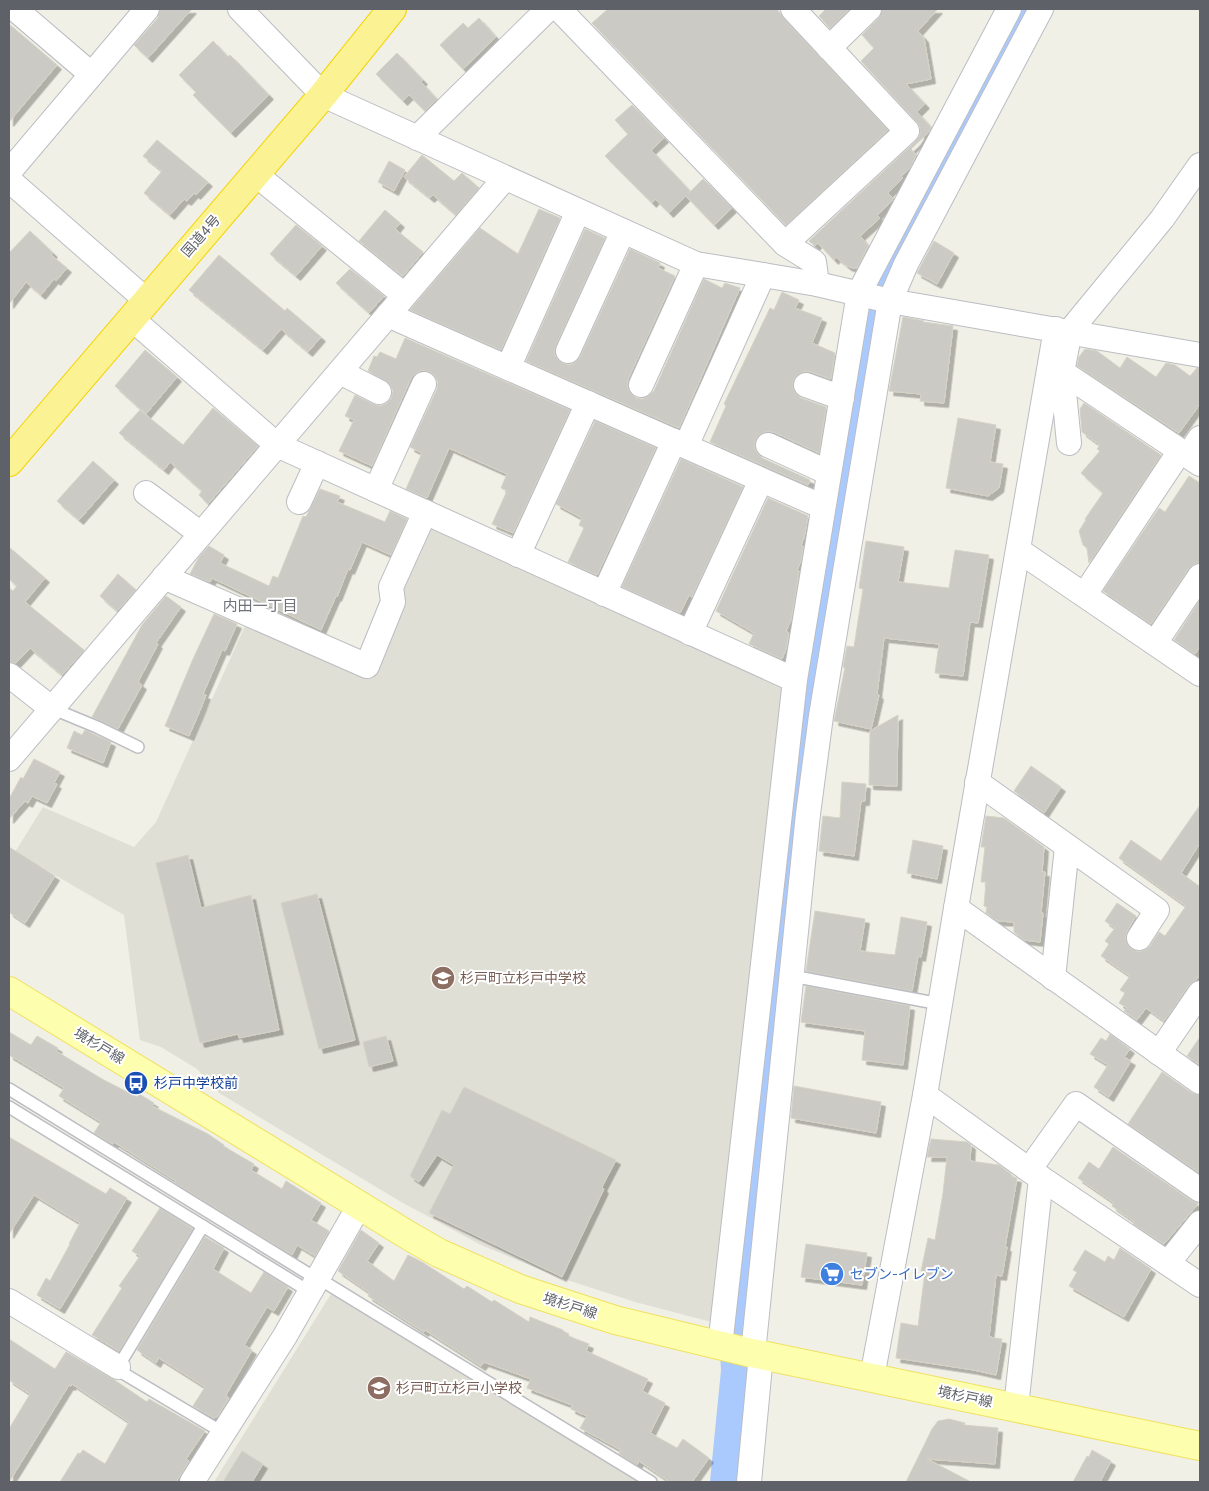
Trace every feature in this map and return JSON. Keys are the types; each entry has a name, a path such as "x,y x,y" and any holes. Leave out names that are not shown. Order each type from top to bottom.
{"highway":[{"name":"国道4号","path":"12,454 323,95 391,9"}],"main road":[{"name":"境杉戸線","path":"9,991 439,1253 520,1289 608,1318 742,1351 1200,1446"}],"street":[{"path":"15,9 92,74"},
{"path":"9,172 147,9"},
{"path":"240,9 323,95 696,264 817,284 890,302 1063,330 1200,355"},
{"path":"417,138 548,9"},
{"path":"559,9 785,244 814,262 817,284"},
{"path":"793,9 931,156"},
{"path":"829,48 869,9"},
{"path":"749,1482 742,1351 794,680 859,293 1010,9"},
{"path":"742,1351 792,976 808,814 821,716 890,302 906,264 1041,9"},
{"path":"785,244 907,131"},
{"path":"872,1377 925,1095 1018,550 1063,330 1162,219 1200,166"},
{"path":"254,173 404,295"},
{"path":"9,759 505,178"},
{"path":"9,180 277,445 794,680"},
{"path":"508,368 578,211"},
{"path":"568,351 623,231"},
{"path":"641,385 696,264"},
{"path":"604,594 763,275"},
{"path":"388,315 824,507"},
{"path":"1063,330 1062,372 1069,443"},
{"path":"340,372 380,392"},
{"path":"1062,372 1192,452 1085,594"},
{"path":"376,490 424,384"},
{"path":"806,385 842,398"},
{"path":"518,555 588,403"},
{"path":"768,445 829,473"},
{"path":"299,502 317,463"},
{"path":"690,633 761,480"},
{"path":"146,493 200,534"},
{"path":"164,577 367,666 393,602 391,587 425,512"},
{"path":"1018,550 1155,643 1198,669"},
{"path":"1155,643 1200,576"},
{"path":"9,675 51,708"},
{"path":"977,782 1158,910 1139,938"},
{"path":"1053,978 1067,846"},
{"path":"956,908 1200,1082"},
{"path":"1159,1053 1200,993"},
{"path":"925,1095 1035,1174 1200,1285"},
{"path":"1016,1407 1035,1174 1076,1104 1200,1190"},
{"path":"192,1482 222,1432 285,1336 359,1206"},
{"path":"1168,1263 1200,1224"},
{"path":"9,1301 118,1367"}],"lane":[{"path":"51,708 98,727 138,747"},
{"path":"792,976 940,1004"},
{"path":"9,1089 313,1285"},
{"path":"9,1107 204,1226 313,1285 326,1283 651,1482"},
{"path":"204,1226 118,1367 121,1372 222,1432"}],"shaded area":[{"name":"杉戸町立杉戸中学校","path":"427,521 779,683 784,688 719,1324 635,1302 558,1277 481,1245 403,1203 219,1093 197,1069 161,1047 140,1040 124,915 15,852 43,807 134,847 156,822 246,624 366,679 399,602 397,587"},
{"name":"杉戸町立杉戸小学校","path":"331,1294 639,1482 214,1482"}],"building":[{"path":"160,9 192,9 148,58 134,45 158,18"},
{"path":"608,9 777,9 783,18 888,130 786,225 592,23"},
{"path":"826,9 850,9 830,28 819,16"},
{"path":"882,9 938,9 918,31 924,38 931,79 906,84 925,104 917,112 931,127 929,132 911,149 916,155 910,168 901,176 903,178 888,193 893,198 892,201 877,215 880,218 860,236 868,246 857,268 853,268 847,266 836,257 834,260 818,243 815,246 809,241 916,141 920,135 920,127 917,122 861,61 874,48 862,35 879,18"},
{"path":"479,18 496,37 463,69 440,45 463,23 468,28"},
{"path":"9,24 57,65 9,122"},
{"path":"213,41 228,57 230,55 269,95 231,133 193,95 196,92 179,75"},
{"path":"397,53 423,80 421,82 437,99 425,111 409,95 403,101 376,74"},
{"path":"632,105 664,138 651,150 690,191 689,193 703,179 732,208 714,225 686,196 669,213 655,199 652,203 605,156 628,134 615,120"},
{"path":"157,140 208,182 196,195 194,193 187,201 184,199 170,215 144,193 162,171 143,156"},
{"path":"422,155 454,181 462,173 479,188 456,215 433,195 430,198 404,177"},
{"path":"389,161 405,170 394,191 378,182"},
{"path":"539,209 560,218 501,350 410,310 480,228 518,254"},
{"path":"385,210 400,223 395,229 423,252 403,276 359,241"},
{"path":"296,225 322,246 296,276 270,254"},
{"path":"585,229 605,238 556,345 554,353 562,363 570,365 580,357 630,249 660,263 658,268 675,276 628,379 627,386 630,393 636,398 642,399 654,391 704,279 722,288 725,283 740,288 679,428 526,361"},
{"path":"30,231 53,253 51,255 67,268 56,281 54,279 41,295 26,282 9,304 9,253"},
{"path":"934,241 954,253 937,284 917,273"},
{"path":"219,255 285,311 287,308 321,337 308,352 281,329 263,350 189,290"},
{"path":"350,269 384,296 369,313 336,283"},
{"path":"782,292 799,300 795,308 822,318 812,343 835,353 831,379 804,371 797,375 793,381 793,388 801,398 826,407 819,453 774,432 767,431 760,434 755,440 754,447 762,458 810,480 808,485 710,442 726,406 724,404 770,308 774,310"},
{"path":"903,317 953,326 944,403 920,401 921,394 889,391"},
{"path":"405,338 570,410 513,533 492,524 507,491 501,488 507,474 449,448 427,498 406,489 422,453 410,447 437,389 438,382 430,372 422,370 411,378 372,466 339,451 354,420 345,416 355,395 379,406 386,404 391,399 393,391 390,384 368,371 374,356 377,357 380,352 396,359"},
{"path":"1085,349 1097,351 1120,368 1127,357 1156,377 1166,363 1175,365 1190,376 1197,368 1200,368 1200,404 1179,433 1077,366 1079,357"},
{"path":"145,350 177,377 146,414 115,386"},
{"path":"1084,403 1161,455 1089,563 1087,548 1083,545 1079,531 1103,493 1081,473 1100,451 1097,449 1100,445 1082,432 1080,409"},
{"path":"213,408 258,446 208,504 199,495 202,491 170,462 164,470 119,433 140,410 183,445"},
{"path":"958,418 996,425 990,462 1003,464 999,488 988,496 946,488"},
{"path":"595,421 656,448 597,575 568,562 584,528 579,525 582,518 556,504"},
{"path":"681,459 743,487 692,597 689,595 680,613 622,587"},
{"path":"93,461 114,480 79,520 57,501"},
{"path":"1189,476 1200,483 1200,562 1189,568 1151,624 1103,591 1159,508 1165,512"},
{"path":"320,489 340,496 337,502 385,522 390,511 407,519 391,555 362,542 321,630 212,578 210,582 190,574 199,557 209,546 224,555 220,563 269,586 273,576 278,578 303,516 306,517"},
{"path":"768,498 808,516 801,545 803,546 801,561 797,570 799,571 791,620 786,631 789,633 782,659 749,644 754,633 716,611"},
{"path":"866,541 904,547 898,582 949,588 955,550 989,555 978,623 970,622 963,676 935,673 939,644 884,638 877,694 879,695 871,729 834,721 845,668 843,667 847,646 854,647 863,589 859,588"},
{"path":"9,547 45,578 25,602 84,650 62,675 30,648 16,663 9,662 9,588 13,591 17,586 9,579"},
{"path":"118,574 136,590 117,611 100,596"},
{"path":"166,596 181,607 156,643 158,644 138,682 142,685 118,729 92,717 142,625"},
{"path":"1200,600 1200,647 1195,654 1174,640"},
{"path":"214,614 237,624 225,651 222,650 203,694 206,695 189,736 165,726"},
{"path":"898,715 897,786 869,785 870,731"},
{"path":"85,730 111,742 103,763 67,748 74,731 82,735"},
{"path":"34,759 60,772 54,783 57,784 47,803 32,796 28,803 25,801 9,819 9,799"},
{"path":"1031,766 1061,787 1044,813 1014,791"},
{"path":"842,782 866,784 865,801 861,801 854,856 819,851 823,816 840,818"},
{"path":"1200,805 1200,843 1181,873 1199,886 1200,884 1200,974 1189,985 1164,1021 1146,1008 1137,1020 1124,1011 1127,1008 1119,1003 1125,993 1120,990 1130,976 1101,956 1109,944 1105,941 1115,928 1105,921 1117,903 1136,916 1125,938 1131,949 1139,952 1150,946 1159,932 1165,936 1186,906 1119,858 1131,840 1161,861"},
{"path":"986,816 1004,818 1044,847 1042,872 1045,872 1040,942 1024,940 1014,932 1014,922 998,921 986,913 987,907 984,906 986,882 981,882 985,847 981,847"},
{"path":"913,840 943,846 937,879 907,873"},
{"path":"9,847 55,876 25,923 9,912"},
{"path":"188,855 201,908 251,895 279,1030 239,1038 238,1034 200,1043 156,863"},
{"path":"317,894 355,1040 319,1049 281,903"},
{"path":"815,911 865,919 860,951 895,955 901,917 927,922 921,957 918,956 912,991 806,971"},
{"path":"806,986 910,1006 903,1065 862,1060 865,1031 801,1022"},
{"path":"9,1032 31,1045 37,1036 58,1048 56,1051 102,1079 137,1097 139,1094 154,1103 152,1106 208,1134 223,1146 254,1164 251,1170 282,1189 286,1181 321,1203 311,1220 329,1231 315,1256 297,1245 292,1255 175,1183 176,1181 114,1142 113,1144 94,1133 101,1122 59,1096 64,1088 9,1055"},
{"path":"1110,1034 1130,1049 1124,1057 1131,1061 1109,1097 1094,1087 1108,1065 1090,1054 1101,1038 1106,1041"},
{"path":"386,1036 393,1061 369,1067 363,1042"},
{"path":"1200,1037 1200,1065 1187,1056"},
{"path":"1162,1072 1192,1093 1200,1095 1200,1173 1128,1124"},
{"path":"794,1086 881,1102 876,1133 791,1118"},
{"path":"464,1087 616,1160 562,1277 429,1213 454,1165 437,1155 419,1182 410,1176 442,1110 450,1114"},
{"path":"9,1137 106,1194 110,1188 127,1198 60,1309 37,1295 46,1278 50,1281 80,1223 34,1195 9,1234"},
{"path":"931,1139 967,1142 971,1145 970,1161 999,1165 1011,1174 1011,1177 1017,1178 1002,1276 996,1275 989,1337 1002,1339 996,1375 896,1358 901,1323 918,1326 925,1272 921,1271 928,1238 935,1240 943,1193 947,1157 927,1157"},
{"path":"1113,1147 1198,1204 1164,1244 1133,1224 1135,1222 1112,1206 1114,1203 1078,1178 1089,1162 1099,1169"},
{"path":"160,1208 193,1229 119,1351 92,1335 122,1288 119,1286 140,1256 132,1251"},
{"path":"361,1230 379,1243 367,1261 394,1281 408,1255 464,1289 467,1286 529,1322 530,1317 563,1330 569,1334 568,1336 589,1344 586,1351 648,1379 642,1391 665,1403 650,1433 677,1448 683,1439 709,1458 692,1482 670,1482 639,1461 637,1465 619,1454 621,1450 580,1428 587,1416 571,1409 572,1405 527,1388 531,1379 484,1362 481,1366 368,1296 370,1293 338,1271"},
{"path":"205,1237 224,1248 213,1269 251,1293 264,1272 288,1287 274,1311 267,1307 244,1345 252,1350 226,1395 229,1398 217,1417 214,1418 193,1406 205,1387 159,1358 156,1363 137,1350"},
{"path":"806,1244 867,1253 862,1285 801,1277"},
{"path":"1120,1248 1151,1269 1124,1317 1069,1286 1077,1272 1073,1270 1085,1250 1105,1262 1108,1256 1114,1260"},
{"path":"9,1339 55,1369 66,1352 113,1379 147,1402 149,1399 205,1431 186,1459 189,1461 176,1482 60,1482 78,1453 80,1454 83,1450 105,1464 129,1422 72,1384 71,1386 69,1385 9,1482 9,1429 30,1394 9,1380"},
{"path":"949,1419 965,1423 964,1425 998,1428 995,1464 927,1459 971,1482 906,1482 932,1429 938,1421"},
{"path":"1092,1450 1111,1461 1100,1482 1073,1482 1087,1456 1089,1457"},
{"path":"242,1451 263,1464 252,1482 223,1482"}],"waterway":[{"path":"729,1482 740,1371 738,1327 806,708 883,275 1025,9"}],"place":[{"name":"杉戸町立杉戸中学校","path":"443,978"},
{"name":"杉戸中学校前","path":"136,1083"},
{"name":"セブン-イレブン","path":"832,1274"},
{"name":"杉戸町立杉戸小学校","path":"379,1388"}],"district":[{"name":"内田一丁目","path":"260,606"}]}
